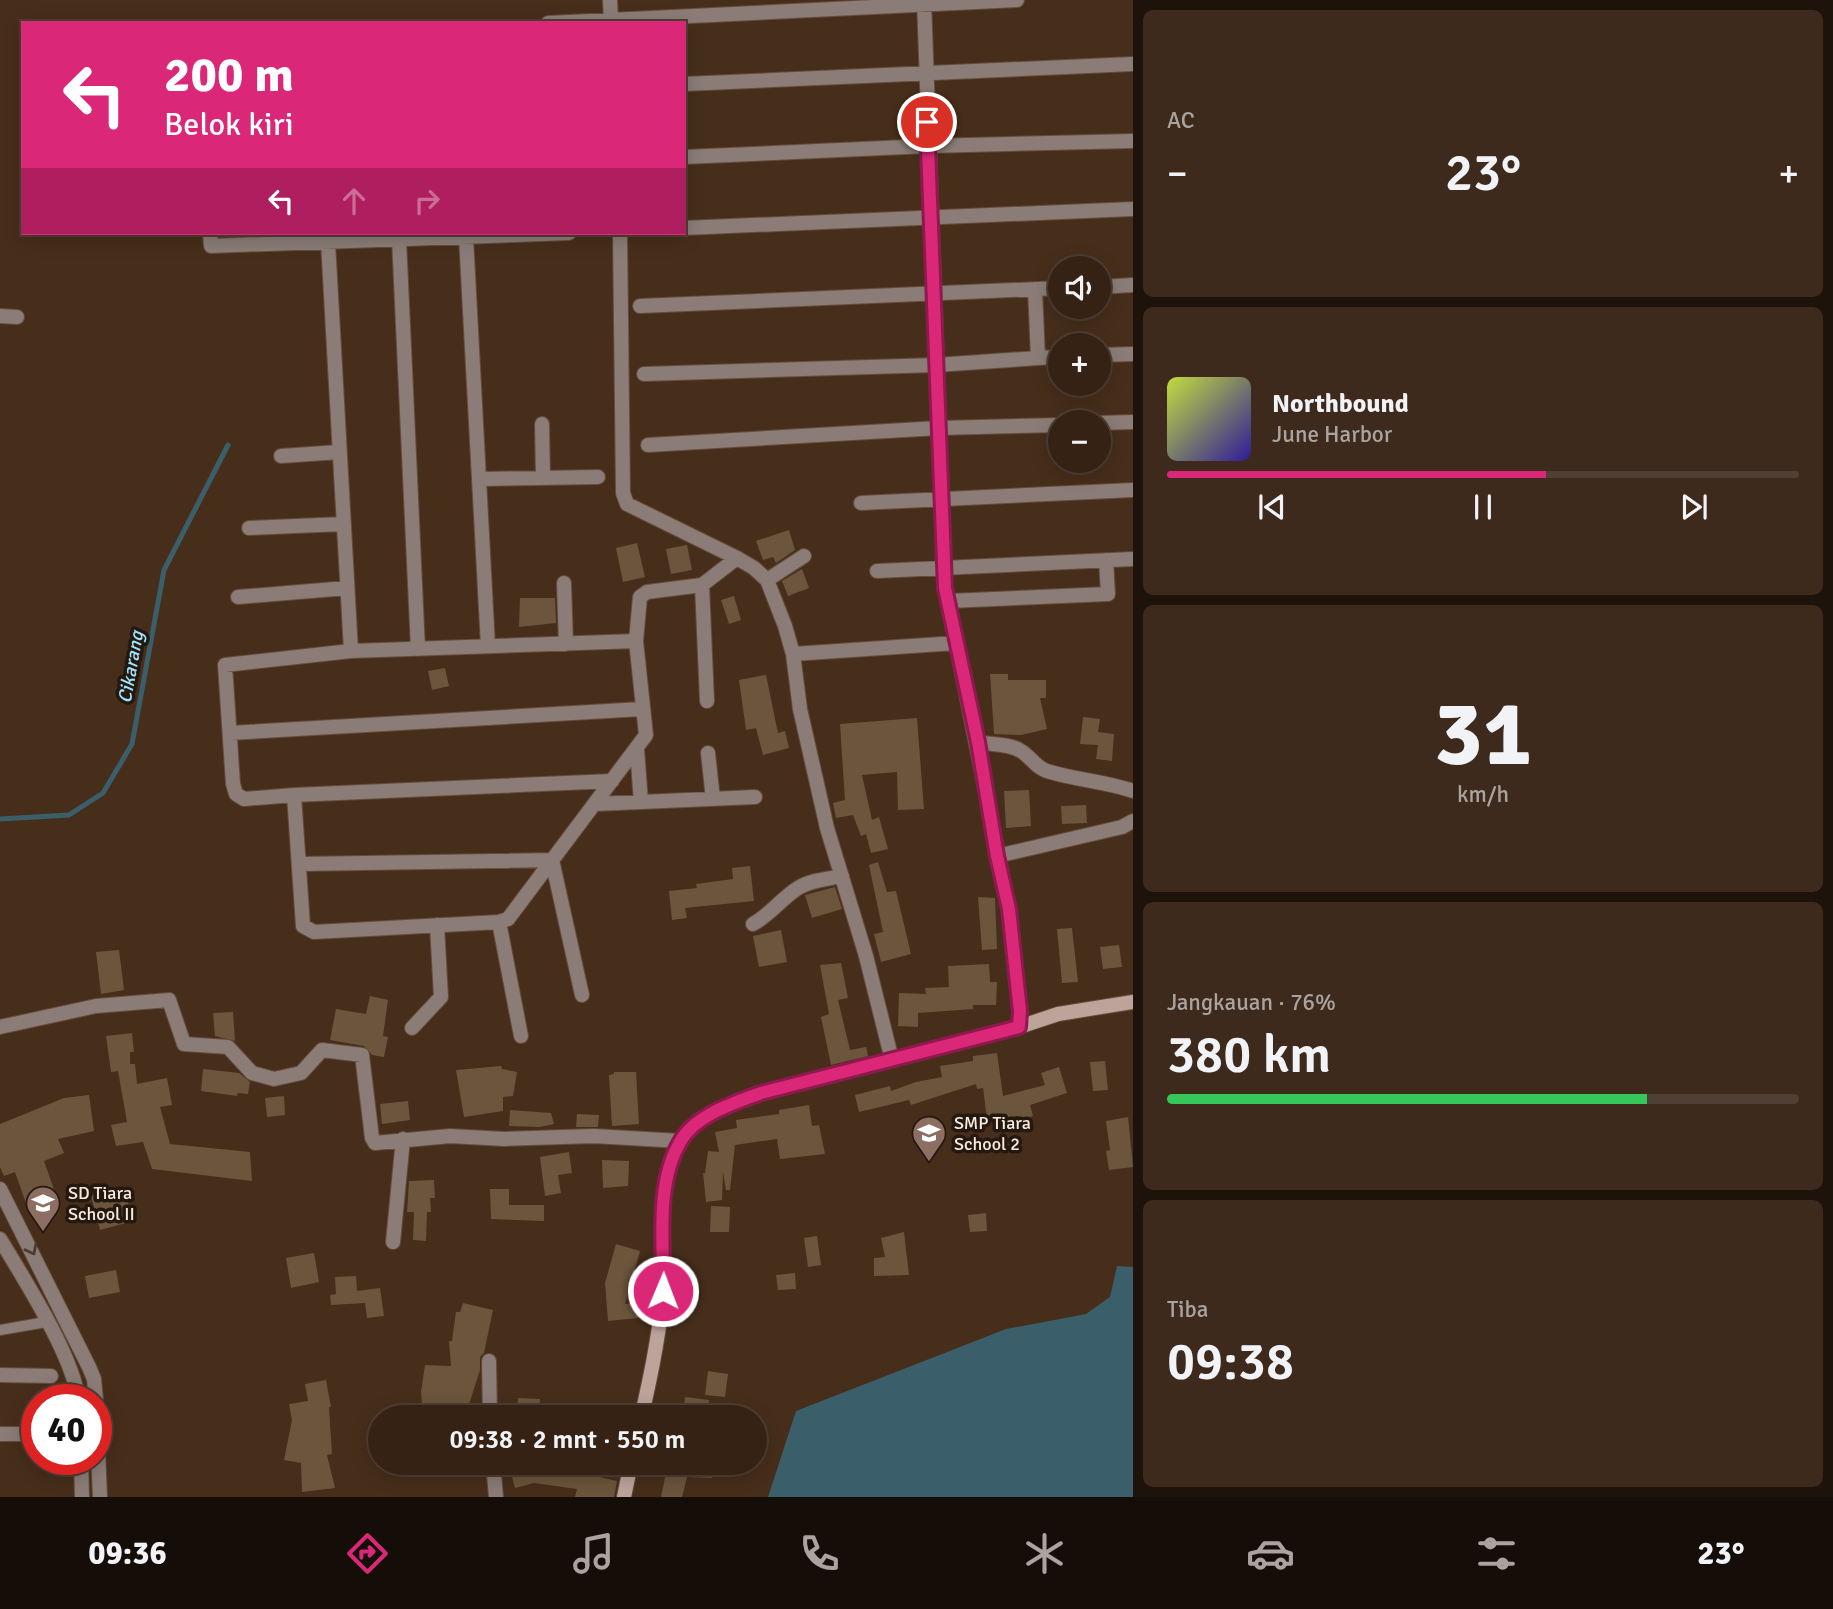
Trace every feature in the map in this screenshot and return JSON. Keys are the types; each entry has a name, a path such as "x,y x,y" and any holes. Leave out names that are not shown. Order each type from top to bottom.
{"street":[{"path":"610,0 611,21"},
{"path":"621,21 774,6 1017,0"},
{"path":"924,2 936,365 948,601 1009,909 1020,1011 1019,1027"},
{"path":"686,84 1133,64"},
{"path":"686,157 928,146 1133,141"},
{"path":"686,228 1133,208"},
{"path":"210,235 211,246 518,235"},
{"path":"620,235 620,467 623,493 627,504 737,558 767,580 781,613 793,654 800,709 827,828 866,957 892,1060"},
{"path":"466,237 488,646"},
{"path":"399,239 418,649"},
{"path":"328,242 351,651"},
{"path":"1111,286 1133,285"},
{"path":"640,306 1048,288"},
{"path":"1035,289 1038,358"},
{"path":"0,316 17,317"},
{"path":"1111,355 1133,354"},
{"path":"644,374 936,365 1048,358"},
{"path":"1111,423 1133,422"},
{"path":"542,424 543,478"},
{"path":"648,445 939,428 1048,425"},
{"path":"281,456 339,452"},
{"path":"479,479 598,477"},
{"path":"861,503 1133,490"},
{"path":"249,528 344,524"},
{"path":"767,580 804,556"},
{"path":"294,795 303,926 306,929 314,932 499,922 508,919 646,735 636,641 639,603 643,593 702,585 737,558"},
{"path":"877,571 1133,559"},
{"path":"948,601 1108,594 1107,560"},
{"path":"564,583 566,644"},
{"path":"702,585 707,701"},
{"path":"238,597 347,588"},
{"path":"612,781 294,795 244,800 236,794 233,784 225,664 351,651 636,641"},
{"path":"793,654 956,643"},
{"path":"230,733 642,709"},
{"path":"978,742 1021,751 1042,770 1073,779 1106,782 1133,791"},
{"path":"637,749 641,802"},
{"path":"708,753 713,799"},
{"path":"595,804 755,797"},
{"path":"997,856 1122,827 1133,821"},
{"path":"299,864 552,860"},
{"path":"552,860 582,995"},
{"path":"753,924 768,916 797,889 820,879 842,876"},
{"path":"499,922 521,1035"},
{"path":"412,1027 441,997 437,925"},
{"path":"0,1027 96,1006 170,1001 184,1044 228,1047 257,1077 274,1079 301,1073 322,1050 362,1055 373,1141 376,1143 450,1136 504,1139 594,1136 680,1141"},
{"path":"644,1405 653,1366 663,1291 664,1208 669,1172 680,1141 695,1126 724,1106 761,1093 1019,1027 1058,1014 1133,1002"},
{"path":"393,1242 403,1139"},
{"path":"0,1189 44,1272 94,1384"},
{"path":"0,1240 77,1384"},
{"path":"25,1283 44,1272"},
{"path":"489,1361 490,1405"},
{"path":"0,1376 51,1376"},
{"path":"0,1434 21,1434"},
{"path":"81,1475 82,1497"},
{"path":"99,1475 100,1497"},
{"path":"494,1475 496,1497"},
{"path":"624,1497 629,1475"}],"lane":[{"path":"0,1330 46,1322"}],"water":[{"path":"1117,1266 1133,1267 1133,1497 768,1497 796,1411 1006,1329 1086,1314 1110,1297"}],"building":[{"path":"789,530 795,550 776,563 773,557 763,560 756,541"},
{"path":"637,543 645,577 623,582 616,548"},
{"path":"687,545 692,570 671,574 666,549"},
{"path":"802,569 809,588 788,596 782,581"},
{"path":"734,596 741,620 729,624 721,600"},
{"path":"520,598 555,598 556,623 519,627"},
{"path":"445,668 449,686 432,690 428,671"},
{"path":"990,674 1008,674 1008,680 1046,680 1046,698 1040,698 1047,729 1021,735 994,734"},
{"path":"766,675 778,733 785,731 789,748 763,755 756,728 746,730 739,680"},
{"path":"1083,717 1100,719 1098,732 1114,734 1112,761 1096,759 1098,745 1080,744"},
{"path":"917,718 924,809 898,810 897,772 862,775 872,820 879,817 888,849 871,853 866,834 861,836 853,815 836,818 833,803 845,800 840,724"},
{"path":"1029,790 1031,826 1006,828 1004,791"},
{"path":"1086,805 1087,823 1062,824 1061,806"},
{"path":"878,862 887,892 896,891 911,954 881,962 874,934 883,932 869,865"},
{"path":"750,866 754,901 685,908 687,918 672,920 669,891 697,888 696,884 733,879 732,868"},
{"path":"835,887 842,909 812,918 805,895"},
{"path":"978,897 995,898 997,949 982,950"},
{"path":"1072,928 1078,982 1062,983 1057,929"},
{"path":"781,930 787,962 759,967 753,936"},
{"path":"1119,945 1122,967 1103,969 1100,947"},
{"path":"119,950 124,990 101,994 96,952"},
{"path":"841,963 848,998 838,1000 850,1050 866,1047 868,1056 831,1065 821,1017 829,1014 820,965"},
{"path":"989,964 990,982 997,982 996,1005 973,1005 973,1009 918,1013 918,1027 898,1026 899,993 926,994 925,988 949,987 948,966"},
{"path":"370,996 388,1000 383,1036 388,1037 384,1057 372,1055 364,1046 330,1040 336,1009 366,1014"},
{"path":"233,1012 235,1041 215,1036 213,1013"},
{"path":"132,1033 134,1052 130,1052 130,1064 135,1064 137,1084 167,1078 172,1105 160,1107 170,1144 250,1152 252,1181 152,1169 143,1142 116,1146 111,1125 127,1122 118,1071 111,1072 106,1036"},
{"path":"997,1053 1003,1096 1045,1085 1041,1073 1059,1067 1067,1093 1030,1105 1033,1116 1020,1119 1019,1116 987,1119 983,1088 977,1089 976,1084 911,1105 909,1100 859,1112 855,1095 890,1086 891,1091 942,1077 940,1066 973,1061 973,1056"},
{"path":"1105,1061 1108,1090 1093,1091 1090,1062"},
{"path":"501,1066 502,1069 517,1072 513,1096 503,1097 503,1111 464,1117 456,1070"},
{"path":"203,1069 239,1073 250,1082 248,1094 238,1093 237,1096 201,1091"},
{"path":"614,1072 636,1072 639,1124 612,1126 609,1075"},
{"path":"89,1095 94,1131 58,1139 64,1153 44,1161 56,1195 27,1206 15,1172 4,1176 0,1167 0,1124 64,1098"},
{"path":"284,1096 285,1115 267,1117 265,1098"},
{"path":"408,1101 410,1120 382,1124 380,1104"},
{"path":"809,1105 812,1126 819,1125 825,1154 780,1159 777,1139 735,1145 730,1190 726,1190 723,1172 722,1200 706,1202 703,1173 708,1151 719,1152 715,1132 737,1128 736,1120 779,1114 779,1110"},
{"path":"510,1110 551,1113 554,1124 540,1127 509,1126"},
{"path":"577,1114 599,1115 598,1127 576,1127"},
{"path":"1128,1117 1133,1167 1109,1170 1106,1151 1110,1150 1106,1121"},
{"path":"569,1152 572,1173 558,1175 561,1193 545,1196 540,1157"},
{"path":"602,1160 629,1161 628,1186 603,1188"},
{"path":"434,1180 435,1198 430,1198 431,1212 427,1212 426,1241 413,1240 414,1212 407,1212 409,1181"},
{"path":"124,1188 133,1221 100,1230 91,1196"},
{"path":"490,1189 509,1189 509,1205 544,1205 544,1221 491,1219"},
{"path":"711,1206 730,1207 729,1232 710,1232"},
{"path":"986,1213 987,1231 970,1232 968,1215"},
{"path":"904,1232 909,1275 874,1276 874,1258 885,1257 881,1238"},
{"path":"817,1236 821,1265 808,1267 804,1238"},
{"path":"616,1244 640,1251 625,1304 636,1303 638,1318 608,1321 605,1283"},
{"path":"314,1253 319,1282 291,1288 286,1258"},
{"path":"116,1270 120,1292 89,1298 85,1276"},
{"path":"795,1273 796,1289 778,1290 776,1275"},
{"path":"356,1276 357,1291 380,1288 384,1316 367,1318 365,1303 331,1305 330,1295 336,1294 335,1277"},
{"path":"463,1303 493,1310 484,1353 480,1357 480,1370 469,1405 422,1405 425,1365 451,1366 449,1341 452,1341 456,1312 460,1312"},
{"path":"708,1371 728,1374 725,1397 705,1395"},
{"path":"326,1380 331,1407 332,1454 327,1455 335,1488 302,1492 301,1463 284,1460 292,1420 289,1404 308,1401 305,1384"},
{"path":"685,1397 709,1400 708,1405 684,1405"},
{"path":"518,1398 540,1399 540,1405 518,1405"},
{"path":"511,1475 590,1475 617,1481 614,1497 575,1497 577,1489 534,1483 515,1488"},
{"path":"666,1475 712,1475 712,1478 687,1477 682,1497 661,1497"}],"waterway":[{"name":"Cikarang","path":"0,819 69,815 103,793 132,744 164,570 228,445"}],"place":[{"name":"SMP Tiara School 2","path":"929,1163"},
{"name":"SD Tiara School II","path":"43,1233"}],"route":[{"path":"663,1291 664,1208 669,1172 680,1141 695,1126 724,1106 761,1093 1019,1027 1020,1011 1009,909 997,856 978,742 945,588 927,122"}]}
